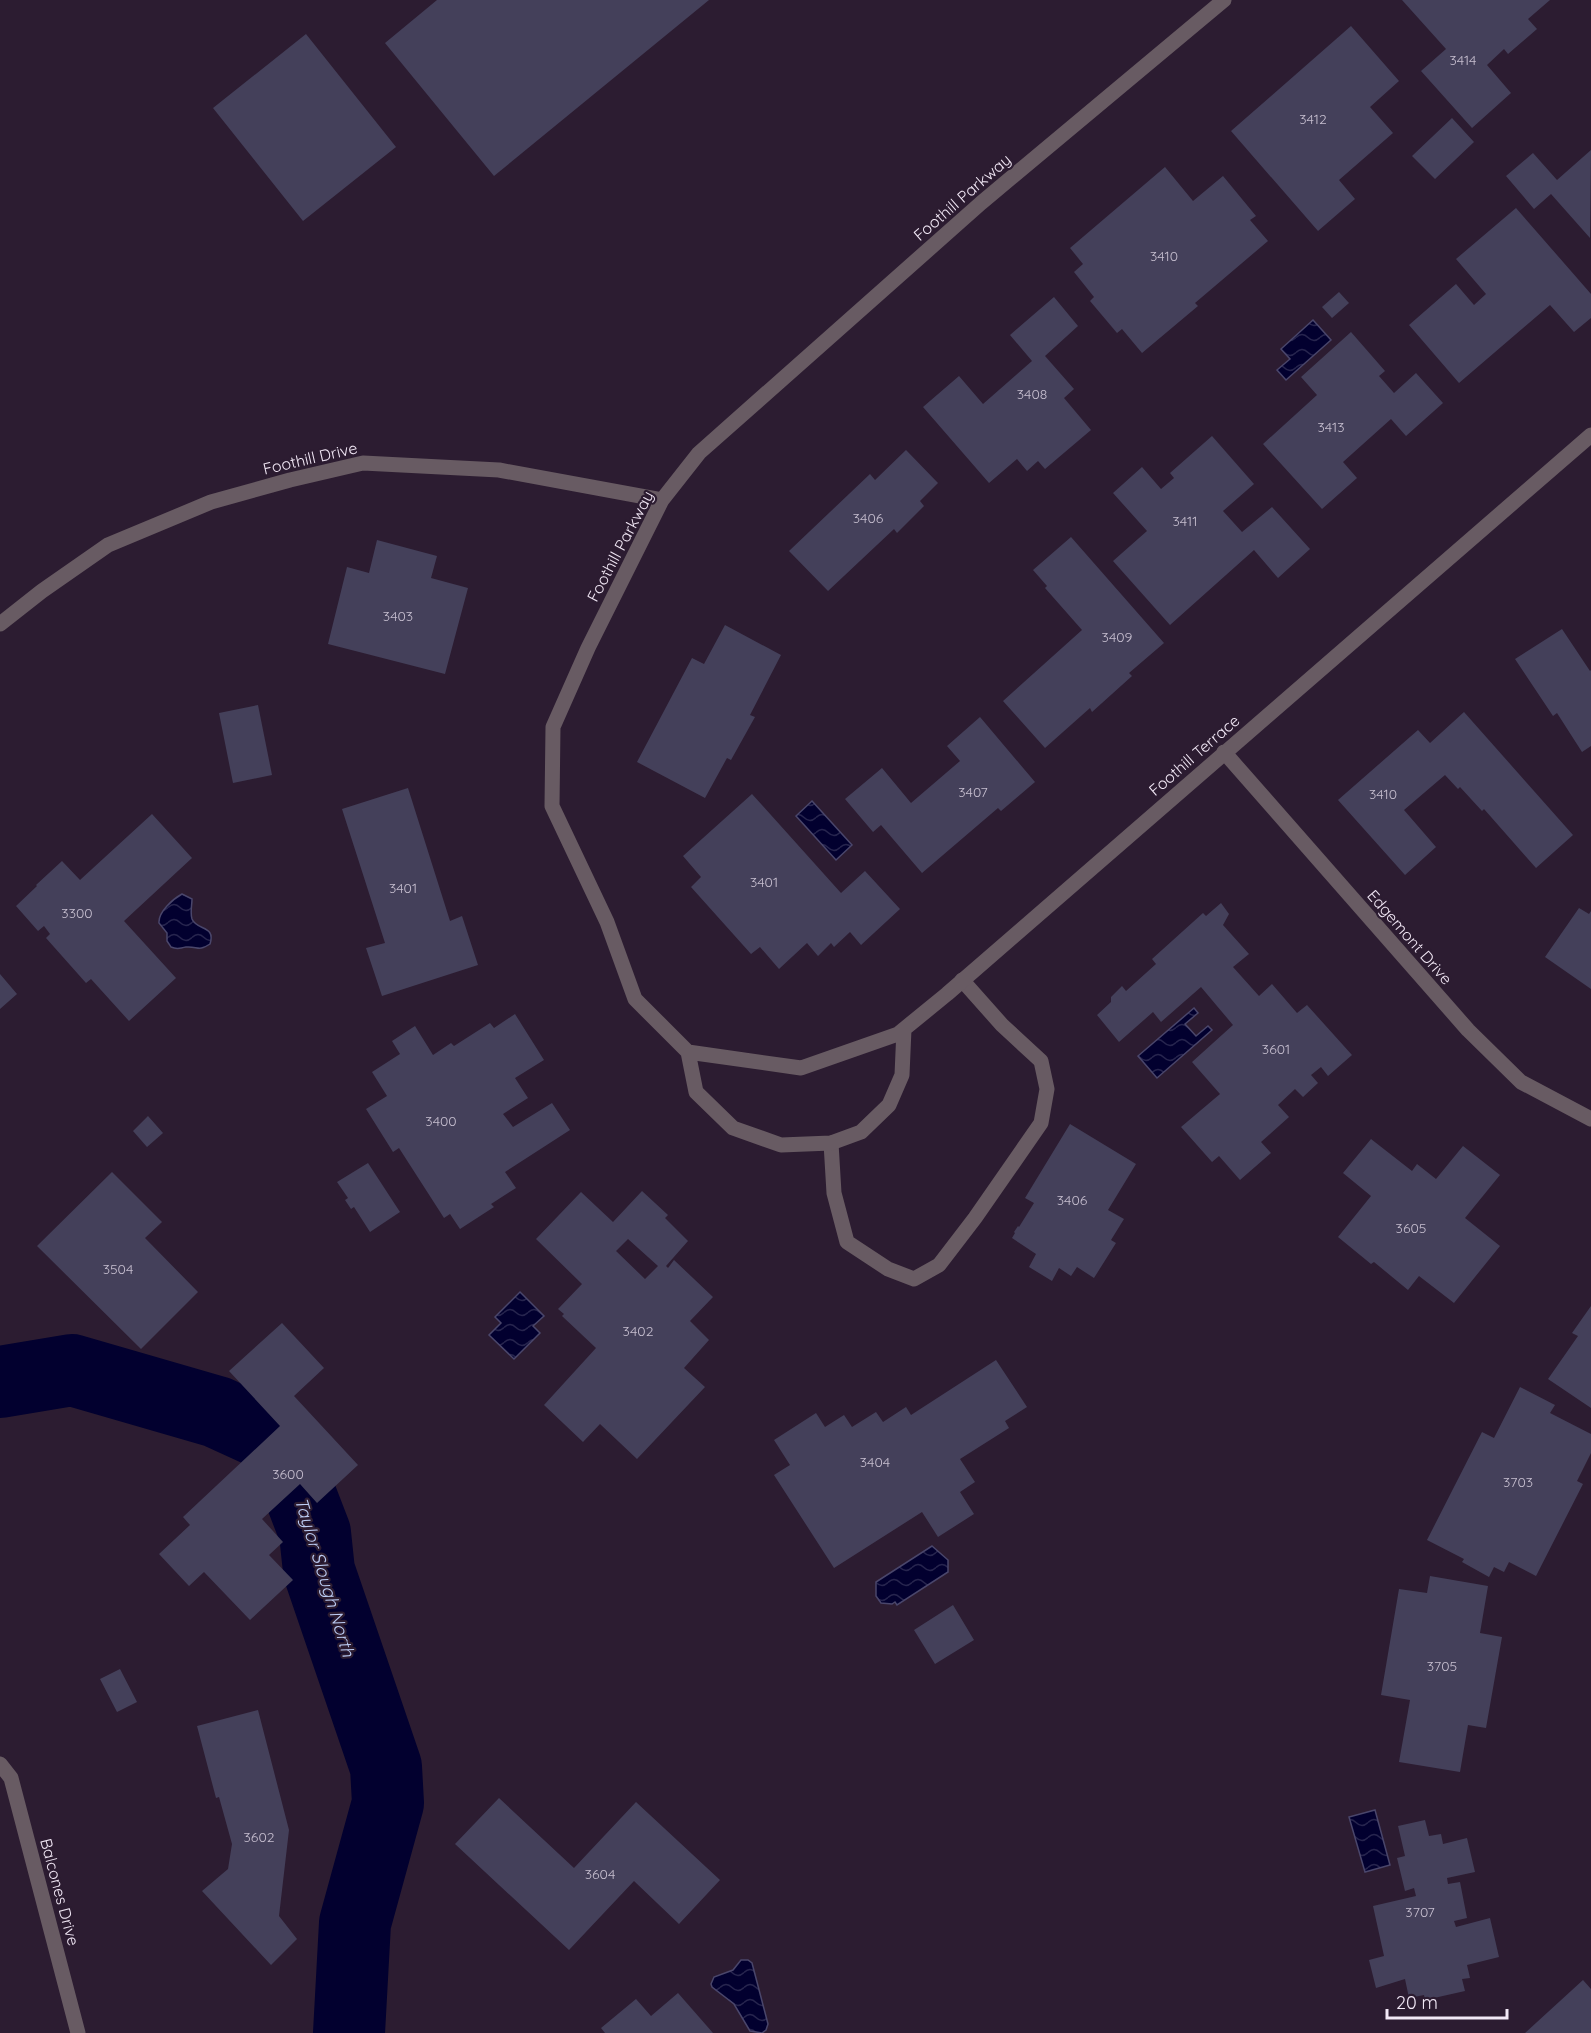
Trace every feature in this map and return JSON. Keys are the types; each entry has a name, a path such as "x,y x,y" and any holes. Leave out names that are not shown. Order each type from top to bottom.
{"street":[{"name":"Foothill Parkway","path":"688,1052 635,999 607,922 552,806 553,727 588,648 662,500 699,453 755,402 981,203 1224,0"},
{"name":"Foothill Terrace","path":"688,1052 801,1068 898,1034 1591,435"},
{"name":"Foothill Drive","path":"0,624 42,591 108,545 211,502 363,463 499,470 662,500"},
{"name":"Edgemont Drive","path":"1224,752 1475,1037 1521,1082 1591,1119"},
{"path":"831,1143 834,1193 847,1242 888,1269 914,1279 939,1265 975,1218 1041,1123 1047,1089 1041,1061 1002,1025 962,980"},
{"path":"688,1052 696,1092 733,1128 781,1145 831,1143 861,1132 889,1105 902,1075 904,1029"},
{"name":"Balcones Drive","path":"0,1764 11,1778 78,2033"}],"water":[{"path":"1313,320 1331,340 1286,380 1277,370 1290,359 1281,349"},
{"path":"812,801 852,845 836,860 796,816"},
{"path":"182,894 192,899 192,919 194,923 208,931 211,938 210,944 200,948 175,948 171,947 167,941 167,933 159,923 159,919 167,906"},
{"path":"1194,1008 1198,1013 1185,1024 1196,1036 1208,1026 1212,1030 1157,1078 1138,1056"},
{"path":"520,1292 544,1316 533,1326 540,1333 514,1359 489,1335 501,1323 495,1317"},
{"path":"932,1546 948,1560 948,1572 897,1605 895,1602 881,1603 876,1596 876,1582"},
{"path":"1375,1810 1390,1865 1365,1872 1349,1817"},
{"path":"741,1960 748,1960 752,1963 768,2024 762,2033 750,2031 734,2004 711,1984 714,1977 733,1970"}],"building":[{"path":"437,0 709,0 494,176 385,43"},
{"path":"1402,0 1550,0 1528,19 1537,29 1508,54 1504,49 1487,65 1511,93 1472,128 1421,71 1446,49"},
{"path":"1351,26 1399,81 1370,107 1393,133 1339,180 1355,199 1318,231 1231,131"},
{"path":"306,34 396,147 303,221 213,108"},
{"path":"1452,118 1474,142 1435,179 1412,156"},
{"path":"1591,150 1590,238 1551,194 1534,209 1506,176 1533,153 1557,180"},
{"path":"1165,167 1193,201 1223,176 1256,216 1250,220 1268,241 1195,303 1198,306 1142,353 1122,329 1117,333 1090,301 1094,297 1074,272 1083,264 1070,248"},
{"path":"1516,208 1591,294 1591,318 1574,332 1550,305 1459,383 1409,325 1456,284 1474,305 1486,294 1456,259"},
{"path":"1339,292 1349,303 1332,318 1322,307"},
{"path":"1054,297 1078,326 1045,356 1074,389 1064,398 1091,430 1045,469 1038,461 1027,471 1017,459 989,483 923,407 959,376 983,404 1032,361 1010,335"},
{"path":"1351,332 1385,371 1379,376 1394,393 1416,373 1443,403 1406,436 1391,419 1343,462 1357,478 1322,509 1263,444 1317,395 1301,377"},
{"path":"1212,436 1254,484 1223,511 1242,532 1272,507 1310,549 1278,578 1254,550 1170,625 1113,561 1147,531 1113,493 1142,467 1161,489 1174,478 1170,473"},
{"path":"906,450 938,483 920,501 924,506 897,533 894,529 828,591 789,551 870,474 875,480"},
{"path":"1071,537 1164,643 1129,673 1132,676 1092,712 1090,708 1045,748 1003,701 1082,630 1045,588 1047,586 1033,570"},
{"path":"377,540 437,556 431,578 468,588 445,674 328,644 347,567 369,573"},
{"path":"725,625 781,655 750,715 755,717 731,760 727,758 705,798 637,762 692,658 704,664"},
{"path":"1562,629 1591,670 1591,746 1582,752 1557,713 1553,716 1515,659"},
{"path":"258,705 272,775 233,783 219,713"},
{"path":"1464,712 1573,835 1536,868 1484,809 1482,811 1460,787 1458,789 1445,775 1404,810 1436,847 1405,875 1338,800 1418,730 1430,743"},
{"path":"980,717 1035,782 1001,811 998,808 922,873 881,825 873,832 845,799 882,768 911,803 960,761 947,746"},
{"path":"408,788 450,921 462,916 478,965 382,996 366,948 385,943 342,809"},
{"path":"752,794 841,893 865,871 900,909 861,945 850,932 834,947 831,943 818,956 807,943 779,969 760,947 751,954 691,887 701,877 683,856"},
{"path":"152,814 192,858 124,921 176,978 129,1021 91,979 86,983 46,938 50,934 44,926 38,931 16,906 62,861 80,880"},
{"path":"1221,903 1229,914 1223,925 1249,954 1233,967 1259,996 1272,984 1297,1013 1307,1005 1352,1055 1328,1076 1321,1067 1311,1075 1318,1083 1303,1097 1295,1089 1278,1105 1289,1117 1261,1142 1271,1153 1240,1180 1219,1156 1212,1162 1181,1127 1220,1094 1192,1062 1233,1025 1201,987 1161,1022 1153,1012 1119,1042 1097,1015 1111,1002 1111,997 1122,986 1126,991 1156,964 1152,959 1203,913 1206,916"},
{"path":"1579,908 1589,914 1591,911 1591,989 1545,957"},
{"path":"0,974 17,994 0,1009"},
{"path":"515,1014 544,1060 515,1078 528,1098 503,1114 513,1127 552,1103 570,1130 505,1172 516,1188 491,1204 494,1207 460,1229 450,1214 444,1218 399,1148 393,1152 366,1109 387,1096 372,1072 400,1054 392,1041 415,1026 433,1055 451,1043 454,1046 490,1023 494,1028"},
{"path":"148,1116 163,1133 147,1147 133,1131"},
{"path":"1070,1124 1136,1164 1108,1210 1124,1219 1111,1240 1116,1243 1094,1278 1077,1267 1071,1276 1059,1268 1052,1281 1029,1267 1036,1254 1012,1238 1034,1203 1025,1198"},
{"path":"1371,1139 1412,1171 1417,1164 1436,1179 1463,1146 1500,1175 1465,1218 1500,1246 1454,1303 1419,1276 1408,1290 1338,1237 1371,1196 1343,1173"},
{"path":"368,1163 400,1212 370,1232 354,1207 351,1209 345,1200 348,1198 337,1182"},
{"path":"112,1172 162,1222 145,1238 198,1292 141,1349 37,1246"},
{"path":"642,1191 668,1215 665,1218 688,1241 666,1266 668,1268 674,1260 713,1297 690,1321 709,1340 684,1368 705,1387 637,1459 600,1424 583,1442 544,1405 596,1348 562,1316 564,1314 558,1309 582,1284 536,1239 581,1192 613,1222","holes":["628,1239 658,1266 645,1279 616,1251"]},
{"path":"1591,1306 1591,1408 1548,1379 1578,1336 1572,1333"},
{"path":"282,1323 324,1368 294,1396 358,1465 317,1503 300,1484 262,1519 283,1542 269,1555 293,1580 250,1620 204,1572 189,1586 159,1554 190,1525 183,1517 280,1426 229,1371"},
{"path":"996,1360 1027,1407 1005,1421 1009,1428 960,1459 975,1482 960,1492 974,1514 938,1537 922,1512 834,1568 774,1475 790,1465 774,1440 816,1413 825,1427 844,1415 852,1427 876,1412 883,1422 906,1407 911,1415"},
{"path":"1520,1387 1555,1405 1550,1413 1591,1434 1591,1453 1577,1481 1583,1484 1536,1576 1509,1562 1504,1572 1494,1567 1489,1577 1462,1562 1464,1559 1427,1540 1482,1432 1494,1438"},
{"path":"1430,1576 1488,1586 1480,1633 1502,1637 1486,1728 1468,1725 1460,1772 1399,1762 1410,1700 1381,1695 1399,1589 1427,1593"},
{"path":"953,1605 974,1640 935,1664 914,1630"},
{"path":"120,1669 137,1702 117,1712 100,1679"},
{"path":"258,1710 289,1830 279,1916 297,1939 271,1965 202,1891 228,1869 232,1844 219,1797 216,1798 197,1726"},
{"path":"499,1798 574,1868 636,1802 720,1880 679,1924 634,1881 569,1950 455,1844"},
{"path":"1425,1820 1429,1836 1441,1834 1443,1844 1467,1838 1475,1872 1447,1878 1448,1884 1460,1882 1467,1918 1454,1921 1456,1927 1490,1918 1499,1957 1467,1965 1470,1978 1462,1979 1465,1991 1425,2000 1424,1995 1409,1998 1405,1979 1376,1988 1369,1960 1384,1956 1373,1906 1416,1896 1414,1888 1405,1891 1397,1858 1405,1856 1398,1826"},
{"path":"1583,1980 1591,1989 1591,2033 1525,2033"},
{"path":"678,1993 713,2033 605,2033 601,2028 636,1999 651,2016"}],"waterway":[{"name":"Taylor Slough North","path":"0,1382 72,1370 217,1412 263,1433 288,1463 315,1533 319,1571 386,1767 388,1803 355,1923 349,2033"}]}
